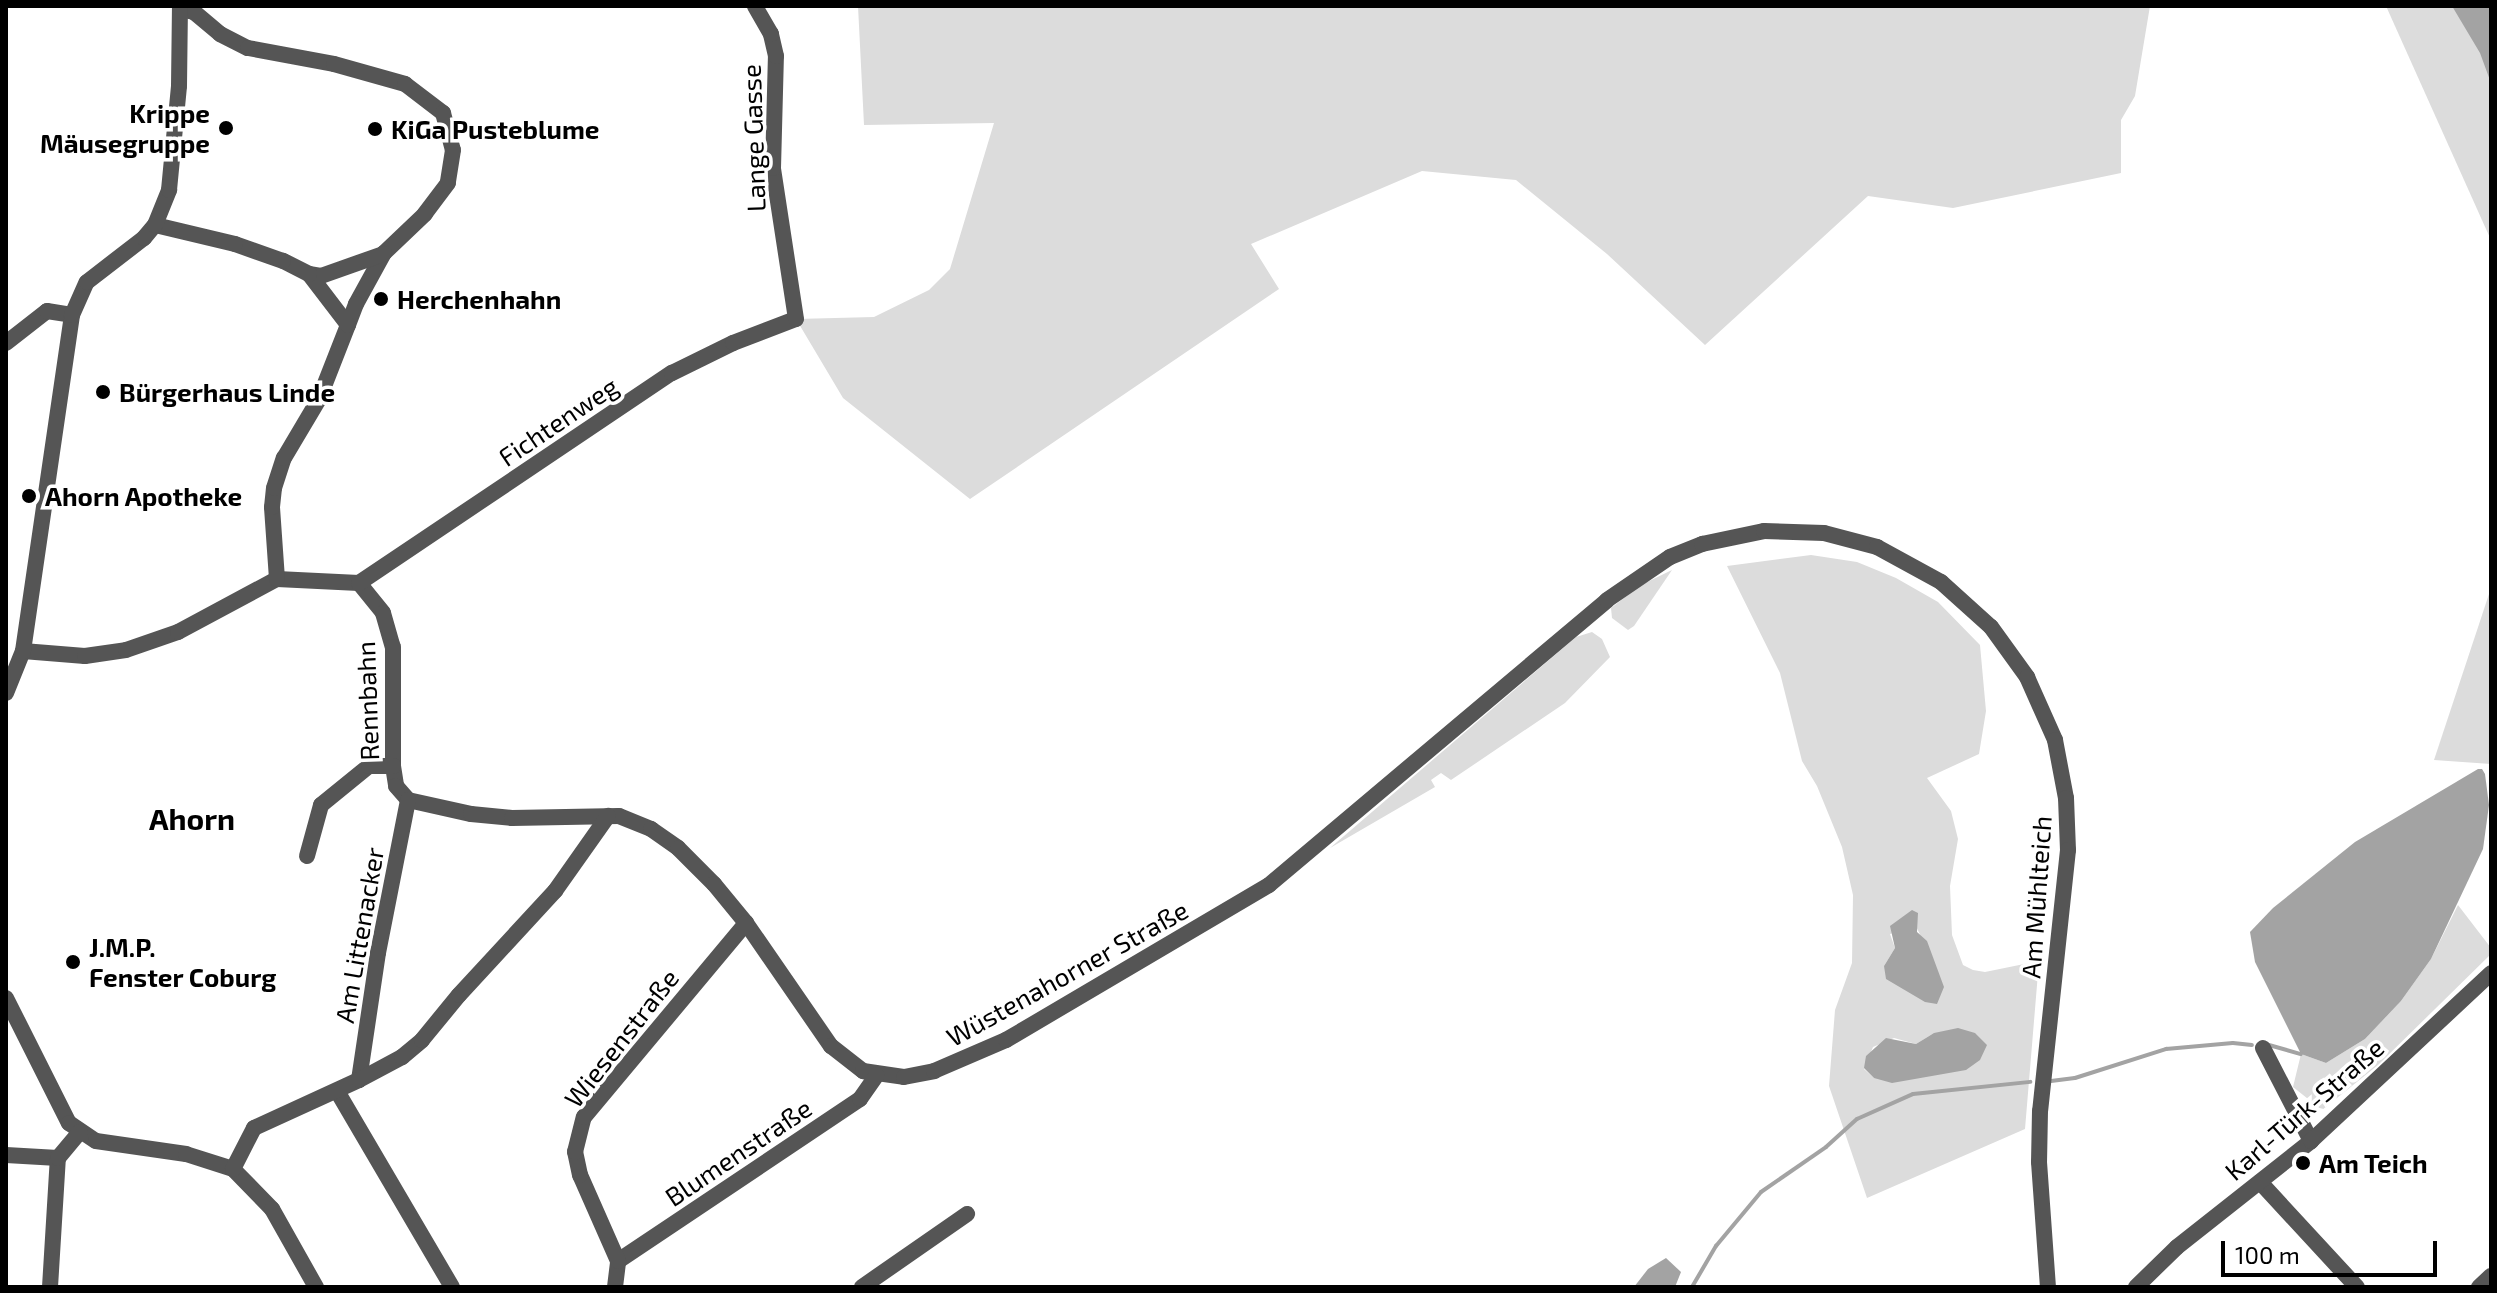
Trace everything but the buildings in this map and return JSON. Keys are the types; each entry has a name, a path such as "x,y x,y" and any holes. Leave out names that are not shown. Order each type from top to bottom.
{"street":[{"name":"Lange Gasse","path":"755,6 771,34 776,56 773,168 796,319"},
{"path":"6,693 23,651 72,315 87,282 144,238 155,225 169,190 174,154 180,8 194,12 220,34 248,48 334,64 405,84 443,113 453,150 448,183 425,214 384,253 356,304 335,363 284,458 274,488 272,507 277,579"},
{"path":"155,225 255,249 309,274 321,276 384,253"},
{"path":"309,274 348,325"},
{"path":"6,343 47,311 72,315"},
{"name":"Fichtenweg","path":"359,583 672,373 733,343 796,319"},
{"name":"Wüstenahorner Straße","path":"608,816 634,820 678,848 746,923 831,1046 847,1061 877,1075 904,1077 934,1071 992,1047 1269,885 1599,606 1670,557 1702,544 1753,533 1824,533"},
{"name":"Am Mühlteich","path":"1824,533 1851,538 1898,556 1959,596 2010,649 2040,702 2055,740 2063,776 2068,850 2040,1111 2039,1162 2048,1287"},
{"path":"23,651 96,656 126,650 188,628 277,579 359,583"},
{"name":"Rennbahn","path":"359,583 383,613 393,647 393,766 396,786 408,800"},
{"path":"307,856 321,805 369,766 393,766"},
{"path":"408,800 471,814 512,818 608,816"},
{"name":"Am Littenacker","path":"359,1080 378,953 408,800"},
{"path":"233,1169 254,1128 359,1080 402,1057 422,1040 555,891 608,816"},
{"name":"Wiesenstraße","path":"618,1261 580,1175 575,1152 584,1117 746,923"},
{"name":"Karl-Türk-Straße","path":"2142,1284 2177,1247 2311,1141 2491,973"},
{"path":"6,998 61,1111 80,1132 117,1147 186,1154 233,1169 272,1209 316,1287"},
{"path":"2263,1048 2311,1141"},
{"name":"Blumenstraße","path":"618,1261 860,1099 877,1075"},
{"path":"337,1091 452,1287"},
{"path":"50,1287 58,1158 80,1132"},
{"path":"6,1155 58,1158"},
{"path":"2260,1182 2357,1287"},
{"path":"862,1287 967,1214"},
{"path":"615,1287 618,1261"},
{"path":"2479,1287 2491,1276"}],"shaded area":[{"path":"858,6 2150,6 2135,96 2121,120 2121,173 1953,208 1868,196 1705,345 1607,254 1516,180 1422,171 1251,244 1279,289 970,499 843,398 796,319 874,317 929,290 950,269 994,123 864,125"},
{"path":"2386,6 2491,6 2491,240 2486,229"},
{"path":"2452,6 2491,6 2491,83 2480,53"},
{"path":"1811,555 1857,562 1896,578 1938,602 1980,645 1986,711 1979,754 1927,778 1951,811 1958,839 1950,886 1952,935 1963,965 1985,972 2039,961 2025,1129 1867,1198 1829,1086 1835,1010 1852,963 1853,895 1842,847 1817,786 1802,761 1780,673 1727,566","holes":["1916,926 1922,939 1884,966 1895,948 1890,934","1934,1033 1874,1078 1864,1069 1873,1047 1894,1038 1916,1044"]},
{"path":"1672,570 1634,626 1628,630 1612,618 1611,608 1641,585"},
{"path":"2491,588 2491,764 2434,760"},
{"path":"1592,632 1602,639 1610,657 1565,703 1451,780 1441,773 1431,780 1435,787 1330,848 1576,637"},
{"path":"2478,769 2485,774 2489,805 2483,849 2431,959 2401,1001 2365,1039 2326,1063 2301,1054 2255,962 2250,932 2273,908 2355,842"},
{"path":"2458,905 2491,948 2491,954 2378,1065 2322,1110 2293,1087 2301,1054 2326,1063 2365,1039 2401,1001 2431,959"},
{"path":"1912,910 1918,913 1917,932 1927,941 1944,987 1937,1004 1925,1002 1886,979 1884,966 1895,948 1890,926"},
{"path":"1958,1028 1975,1033 1987,1045 1980,1060 1966,1070 1892,1083 1874,1078 1864,1068 1866,1056 1886,1038 1916,1044 1934,1033"},
{"path":"1666,1258 1681,1272 1675,1287 1634,1287 1648,1269"}],"waterway":[{"path":"2051,1081 2075,1078 2166,1049 2233,1043 2252,1045"},
{"path":"2269,1045 2301,1054"},
{"path":"1692,1287 1716,1246 1761,1192 1826,1147 1857,1119 1913,1094 2030,1082"}],"place":[{"name":"Krippe Mäusegruppe","path":"226,128"},
{"name":"KiGa Pusteblume","path":"375,129"},
{"name":"Herchenhahn","path":"381,299"},
{"name":"Bürgerhaus Linde","path":"103,392"},
{"name":"Ahorn Apotheke","path":"29,496"},
{"name":"J.M.P. Fenster Coburg","path":"73,962"},
{"name":"Am Teich","path":"2303,1163"}],"district":[{"name":"Ahorn","path":"192,818"}]}
